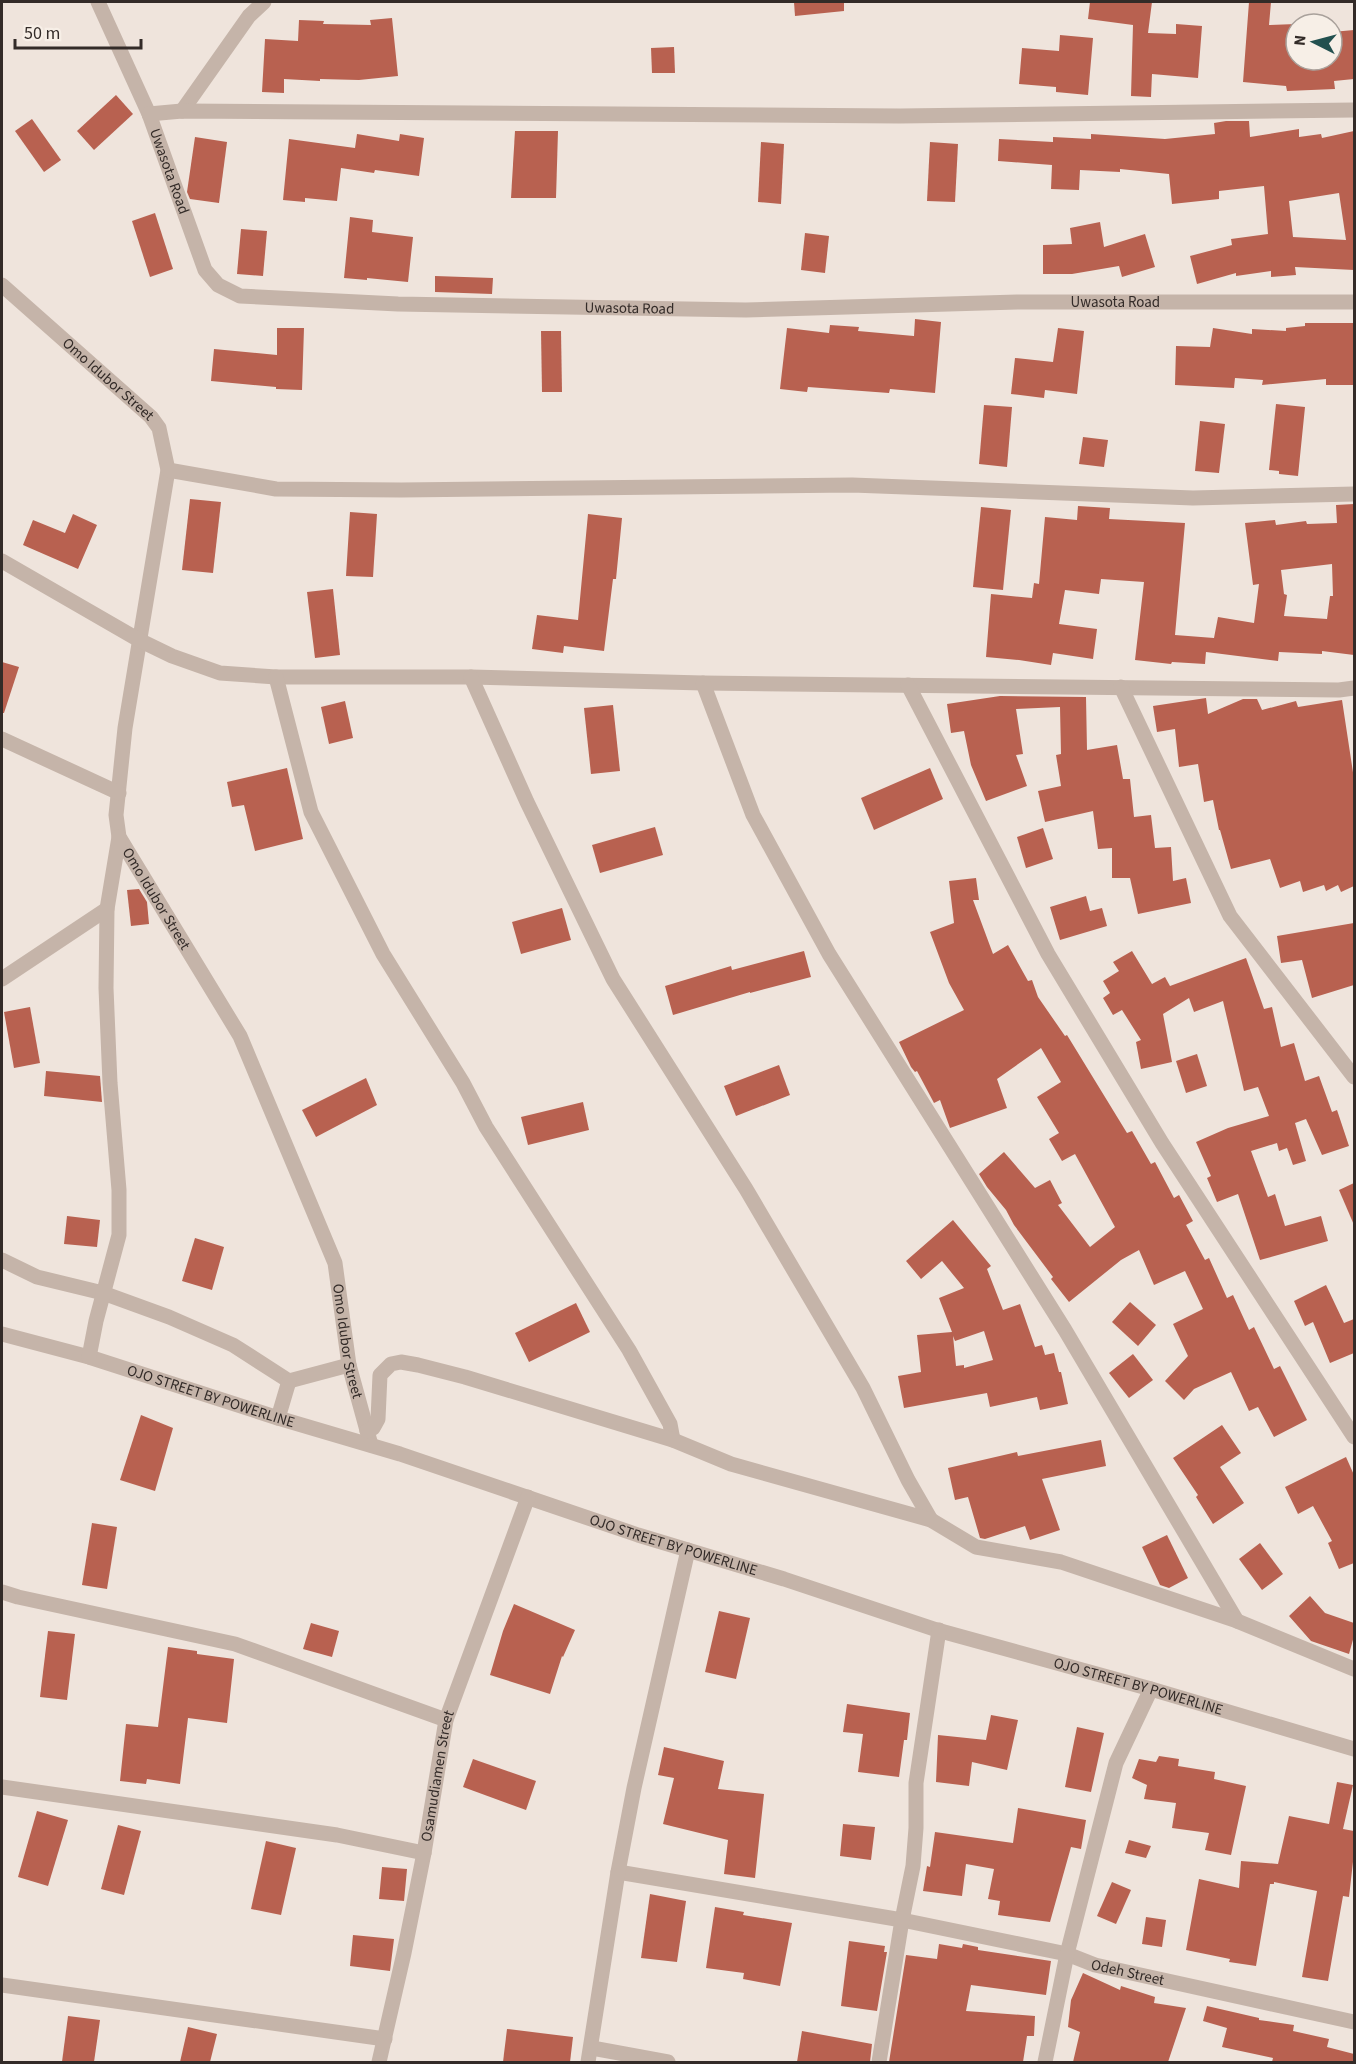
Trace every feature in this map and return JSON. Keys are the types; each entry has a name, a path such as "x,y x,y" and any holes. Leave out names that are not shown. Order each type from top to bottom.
{"street":[{"name":"Uwasota Road","path":"98,2 149,114 205,270 218,285 240,296 398,304 746,310 1017,302 1354,302"},
{"path":"182,111 249,16 264,2"},
{"path":"149,114 182,111 900,116 1354,110"},
{"name":"Omo Idubor Street","path":"2,285 151,417 159,428 168,470 125,728 116,815 119,837 240,1036 335,1263 349,1365 369,1438"},
{"path":"168,470 276,489 852,485 1193,498 1354,494"},
{"path":"2,561 139,640 172,656 220,673 276,677 471,677 703,683 1339,690 1354,688"},
{"path":"276,677 311,812 383,954 463,1083 486,1127 628,1350 670,1424 673,1440"},
{"path":"471,677 527,802 613,979 752,1199 863,1388 908,1480 931,1520"},
{"path":"703,683 753,815 829,954 1065,1330 1237,1621"},
{"path":"908,685 1048,954 1162,1143 1354,1437"},
{"path":"1121,687 1230,916 1354,1077"},
{"path":"2,740 119,793"},
{"path":"89,1357 119,1235 119,1190 110,1083 106,987 107,909 119,837"},
{"path":"2,979 107,909"},
{"path":"2,1260 37,1277 103,1293 169,1317 233,1345 288,1381 349,1365"},
{"name":"OJO STREET BY POWERLINE","path":"4,1340 89,1357 278,1418 369,1438 528,1497 939,1630 1354,1749"},
{"path":"369,1438 378,1419 380,1375 391,1364 401,1362 465,1377 673,1440 731,1464 931,1520 976,1547 1060,1562 1237,1621 1354,1669"},
{"path":"278,1418 288,1381"},
{"name":"Osamudiamen Street","path":"379,2062 424,1853 446,1720 528,1497"},
{"path":"668,2062 590,2055 618,1872 634,1788 688,1550"},
{"path":"2,1592 18,1598 235,1644 446,1720"},
{"path":"879,2062 913,1866 916,1783 939,1630"},
{"path":"1045,2062 1067,1954 1116,1763 1151,1689"},
{"path":"2,1787 337,1835 424,1853"},
{"name":"Odeh Street","path":"618,1872 902,1920 1067,1954 1095,1965 1354,2022"},
{"path":"2,1985 385,2039"}],"building":[{"path":"794,2 844,2 844,11 795,16"},
{"path":"1090,2 1152,2 1148,33 1176,34 1176,24 1202,26 1198,78 1152,74 1151,97 1131,96 1133,25 1088,19"},
{"path":"1249,2 1271,2 1269,25 1284,24 1284,72 1344,72 1344,31 1354,30 1354,79 1334,81 1335,89 1287,91 1286,86 1243,82"},
{"path":"392,18 398,76 359,80 284,79 284,93 262,92 265,39 298,41 299,20 324,21 323,24 371,25 370,20"},
{"path":"1060,35 1093,38 1088,95 1056,92 1056,87 1019,84 1022,48 1059,51"},
{"path":"674,47 675,73 652,73 651,48"},
{"path":"116,95 133,114 94,150 77,131"},
{"path":"32,119 61,160 44,172 15,131"},
{"path":"1249,121 1250,137 1299,129 1299,137 1321,134 1322,138 1354,131 1354,270 1295,267 1296,275 1271,277 1271,271 1236,276 1236,273 1197,284 1190,256 1232,245 1231,239 1268,234 1264,186 1219,191 1219,199 1172,204 1169,174 1120,169 1120,172 1080,170 1079,190 1051,189 1052,165 998,161 999,139 1053,142 1053,137 1091,139 1091,134 1165,139 1215,134 1214,123","holes":["1339,193 1346,240 1293,237 1289,201"]},
{"path":"515,131 558,131 556,198 511,198"},
{"path":"357,134 399,141 400,134 424,138 419,176 341,168 337,201 305,198 305,202 283,200 289,139 355,148"},
{"path":"195,137 227,142 219,203 190,199 187,192"},
{"path":"761,142 784,144 781,204 758,202"},
{"path":"930,142 958,144 955,202 927,201"},
{"path":"155,213 173,269 150,277 132,221"},
{"path":"350,217 373,220 372,232 413,237 408,282 344,278"},
{"path":"1100,222 1104,247 1145,234 1155,267 1122,277 1119,266 1072,274 1043,274 1043,245 1072,244 1070,228"},
{"path":"241,229 267,231 263,276 237,274"},
{"path":"805,233 829,236 825,273 801,270"},
{"path":"435,276 493,278 492,294 435,292"},
{"path":"915,319 941,322 935,393 890,389 889,393 808,387 807,392 780,389 787,328 829,333 830,325 859,327 858,331 914,336"},
{"path":"1305,323 1354,323 1354,385 1326,385 1326,379 1262,385 1263,380 1235,378 1234,388 1175,385 1176,346 1210,347 1213,328 1252,334 1252,329 1286,331 1286,328 1305,326"},
{"path":"277,328 304,328 302,390 211,381 214,349 277,355"},
{"path":"1058,328 1084,331 1077,394 1045,390 1044,398 1011,394 1015,358 1053,362"},
{"path":"541,331 561,331 562,392 542,392"},
{"path":"1276,404 1305,407 1298,476 1279,474 1279,471 1269,470"},
{"path":"984,405 1012,407 1007,467 979,464"},
{"path":"1200,421 1225,424 1219,473 1195,471"},
{"path":"1083,437 1108,440 1104,467 1079,464"},
{"path":"190,499 221,502 213,573 182,570"},
{"path":"1354,504 1354,655 1322,651 1322,654 1279,652 1278,661 1206,652 1205,664 1172,662 1171,664 1135,660 1144,582 1101,579 1099,594 1065,590 1059,624 1097,629 1093,659 1053,653 1051,665 986,657 991,594 1032,598 1034,583 1039,584 1045,517 1077,520 1078,506 1110,508 1109,519 1185,523 1175,635 1214,638 1218,617 1254,623 1259,584 1253,585 1245,523 1275,520 1276,525 1306,521 1307,524 1337,523 1336,505","holes":["1332,564 1333,596 1330,596 1327,619 1284,616 1287,595 1284,594 1281,570"]},
{"path":"981,507 1011,510 1003,590 973,587"},
{"path":"350,512 377,514 373,577 346,576"},
{"path":"73,514 97,525 78,569 23,545 33,520 65,533"},
{"path":"588,514 622,518 616,579 613,579 604,651 564,646 563,653 532,649 537,615 578,620"},
{"path":"333,589 340,655 315,658 307,592"},
{"path":"2,662 19,667 4,713 2,713"},
{"path":"1000,696 1086,697 1087,750 1117,745 1123,779 1130,779 1134,817 1151,815 1155,848 1171,847 1173,881 1186,878 1191,903 1138,914 1130,878 1112,878 1112,848 1098,849 1093,811 1045,822 1038,791 1061,786 1056,755 1061,754 1060,707 1016,709 1023,754 1016,755 1027,786 986,801 971,765 964,731 951,733 947,704"},
{"path":"1206,698 1208,714 1243,699 1257,699 1262,710 1296,701 1298,707 1342,700 1354,779 1354,886 1341,892 1338,885 1326,891 1324,885 1303,892 1300,881 1280,888 1270,859 1231,869 1213,800 1204,802 1198,764 1179,767 1175,729 1157,732 1153,706"},
{"path":"345,701 353,738 329,744 321,707"},
{"path":"613,705 620,771 591,774 584,708"},
{"path":"287,768 303,839 255,851 244,805 232,807 227,782"},
{"path":"930,768 943,799 874,830 861,798"},
{"path":"655,827 663,855 600,873 592,845"},
{"path":"1043,828 1053,859 1026,868 1017,837"},
{"path":"976,878 979,900 973,900 993,954 1008,945 1028,981 1032,980 1038,997 1065,1036 1067,1035 1127,1133 1132,1131 1151,1164 1155,1162 1174,1198 1179,1195 1193,1221 1186,1225 1205,1260 1209,1258 1227,1298 1233,1295 1249,1330 1254,1327 1274,1369 1280,1366 1307,1420 1274,1437 1258,1407 1249,1411 1231,1372 1194,1389 1184,1400 1165,1381 1188,1356 1173,1324 1203,1309 1185,1271 1154,1285 1139,1250 1121,1260 1069,1302 1051,1279 1053,1277 979,1174 1004,1152 1035,1188 1050,1180 1062,1203 1058,1205 1090,1247 1115,1227 1075,1154 1062,1161 1049,1139 1059,1133 1037,1097 1061,1082 1041,1048 997,1079 1007,1108 950,1128 940,1100 934,1103 917,1071 915,1072 911,1067 899,1042 964,1010 949,983 930,932 954,923 949,881"},
{"path":"139,889 147,902 149,924 131,926 127,890"},
{"path":"1086,896 1090,911 1102,908 1107,926 1060,940 1050,907"},
{"path":"562,908 571,940 521,954 512,922"},
{"path":"1354,923 1354,985 1312,998 1302,960 1281,963 1277,936"},
{"path":"804,951 811,977 673,1015 665,986 731,966 732,970"},
{"path":"1132,951 1152,984 1165,977 1170,986 1246,958 1264,1009 1272,1007 1281,1047 1294,1043 1305,1081 1319,1076 1332,1112 1337,1110 1349,1146 1322,1155 1306,1119 1295,1123 1306,1161 1293,1165 1287,1148 1279,1151 1277,1143 1251,1151 1268,1197 1275,1194 1285,1226 1321,1216 1328,1241 1260,1260 1238,1194 1217,1202 1207,1178 1211,1176 1196,1142 1228,1128 1269,1116 1258,1087 1244,1091 1223,1001 1194,1012 1189,998 1163,1014 1172,1062 1141,1069 1136,1042 1141,1040 1122,1010 1113,1015 1103,998 1110,993 1103,981 1119,971 1113,962"},
{"path":"30,1007 40,1063 14,1068 4,1012"},
{"path":"1197,1054 1207,1086 1186,1093 1176,1061"},
{"path":"779,1065 790,1095 736,1116 724,1086"},
{"path":"46,1071 100,1076 102,1102 44,1096"},
{"path":"366,1078 377,1105 316,1137 302,1110"},
{"path":"583,1102 589,1130 528,1145 521,1117"},
{"path":"1354,1183 1354,1225 1339,1190"},
{"path":"67,1216 100,1220 97,1247 64,1244"},
{"path":"953,1220 991,1266 987,1269 1003,1310 1020,1304 1035,1347 1042,1345 1045,1355 1054,1353 1068,1404 1040,1410 1037,1397 990,1407 987,1393 904,1408 898,1376 921,1372 917,1335 952,1332 939,1298 964,1288 942,1261 921,1279 906,1261","holes":["984,1331 993,1360 964,1368 964,1365 956,1366 953,1336 955,1341"]},
{"path":"195,1238 224,1247 212,1290 182,1281"},
{"path":"1326,1285 1344,1323 1354,1319 1354,1353 1330,1363 1313,1322 1305,1326 1294,1301"},
{"path":"1130,1302 1156,1325 1138,1346 1112,1322"},
{"path":"576,1303 590,1332 529,1362 515,1333"},
{"path":"1133,1354 1153,1380 1129,1398 1109,1373"},
{"path":"141,1415 173,1428 155,1491 120,1480"},
{"path":"1222,1425 1241,1453 1220,1467 1244,1503 1213,1524 1196,1497 1198,1495 1173,1458"},
{"path":"1101,1440 1106,1466 1042,1479 1060,1530 1030,1540 1025,1526 985,1539 980,1538 968,1497 955,1500 948,1468 1017,1452 1018,1456"},
{"path":"1346,1457 1354,1475 1354,1563 1339,1569 1328,1543 1332,1541 1313,1506 1298,1514 1285,1487"},
{"path":"92,1523 117,1527 107,1589 82,1585"},
{"path":"1167,1535 1188,1578 1169,1588 1160,1585 1142,1547"},
{"path":"1260,1543 1283,1574 1262,1590 1239,1559"},
{"path":"1310,1596 1325,1613 1354,1623 1354,1636 1349,1654 1311,1641 1289,1616"},
{"path":"514,1604 575,1630 562,1656 550,1694 490,1675"},
{"path":"719,1611 750,1618 736,1679 705,1672"},
{"path":"311,1623 339,1631 332,1657 303,1649"},
{"path":"48,1631 75,1634 67,1700 40,1697"},
{"path":"168,1647 234,1659 227,1723 188,1718 180,1784 147,1779 146,1784 120,1781 126,1724 158,1727"},
{"path":"847,1704 910,1713 899,1777 858,1772 863,1734 843,1732"},
{"path":"991,1715 1018,1720 1007,1770 972,1762 969,1786 936,1782 938,1735 986,1740"},
{"path":"1077,1727 1104,1733 1091,1792 1065,1787"},
{"path":"664,1747 724,1761 718,1789 764,1794 755,1878 724,1874 728,1840 663,1824 674,1778 658,1775"},
{"path":"1159,1756 1179,1759 1178,1766 1215,1772 1214,1779 1246,1786 1231,1855 1205,1850 1209,1833 1172,1828 1176,1803 1144,1799 1147,1785 1132,1778 1139,1759 1156,1762"},
{"path":"473,1759 536,1781 526,1810 463,1787"},
{"path":"1337,1782 1353,1785 1343,1829 1354,1831 1354,1853 1349,1897 1343,1896 1328,1981 1302,1977 1317,1891 1274,1882 1270,1884 1256,1966 1229,1962 1230,1959 1186,1950 1199,1879 1239,1888 1241,1861 1278,1864 1289,1816 1329,1824"},
{"path":"1018,1808 1086,1820 1081,1849 1071,1847 1050,1922 998,1915 1000,1901 988,1899 994,1869 966,1864 962,1896 923,1891 927,1866 930,1867 935,1832 1013,1843"},
{"path":"37,1811 68,1820 48,1886 18,1877"},
{"path":"843,1824 875,1827 871,1860 840,1856"},
{"path":"118,1825 141,1831 124,1895 101,1889"},
{"path":"1129,1840 1151,1846 1146,1858 1125,1853"},
{"path":"266,1841 296,1848 281,1915 251,1909"},
{"path":"382,1867 407,1869 404,1901 379,1899"},
{"path":"1112,1882 1131,1890 1116,1924 1097,1916"},
{"path":"650,1894 686,1901 677,1962 641,1958"},
{"path":"715,1907 744,1912 743,1915 792,1923 780,1986 743,1979 744,1973 706,1968"},
{"path":"1146,1917 1166,1920 1162,1947 1142,1944"},
{"path":"353,1935 394,1939 390,1971 350,1966"},
{"path":"849,1941 885,1946 884,1952 887,1952 877,2011 841,2006"},
{"path":"939,1944 962,1948 963,1944 978,1947 978,1950 1051,1961 1046,1995 971,1985 966,2011 1035,2016 1034,2036 1027,2036 1023,2062 889,2062 906,1955 937,1959"},
{"path":"1083,1973 1120,1990 1121,1986 1155,1997 1154,2003 1186,2008 1168,2062 1073,2062 1080,2032 1068,2027 1071,2000"},
{"path":"1207,2006 1259,2018 1259,2020 1294,2025 1293,2031 1329,2039 1327,2047 1354,2054 1354,2062 1272,2062 1273,2058 1222,2047 1227,2028 1203,2021"},
{"path":"68,2016 100,2020 94,2062 62,2062"},
{"path":"188,2027 217,2034 210,2062 180,2062"},
{"path":"507,2029 573,2037 570,2062 503,2062"},
{"path":"802,2031 872,2044 870,2062 797,2062"}]}
